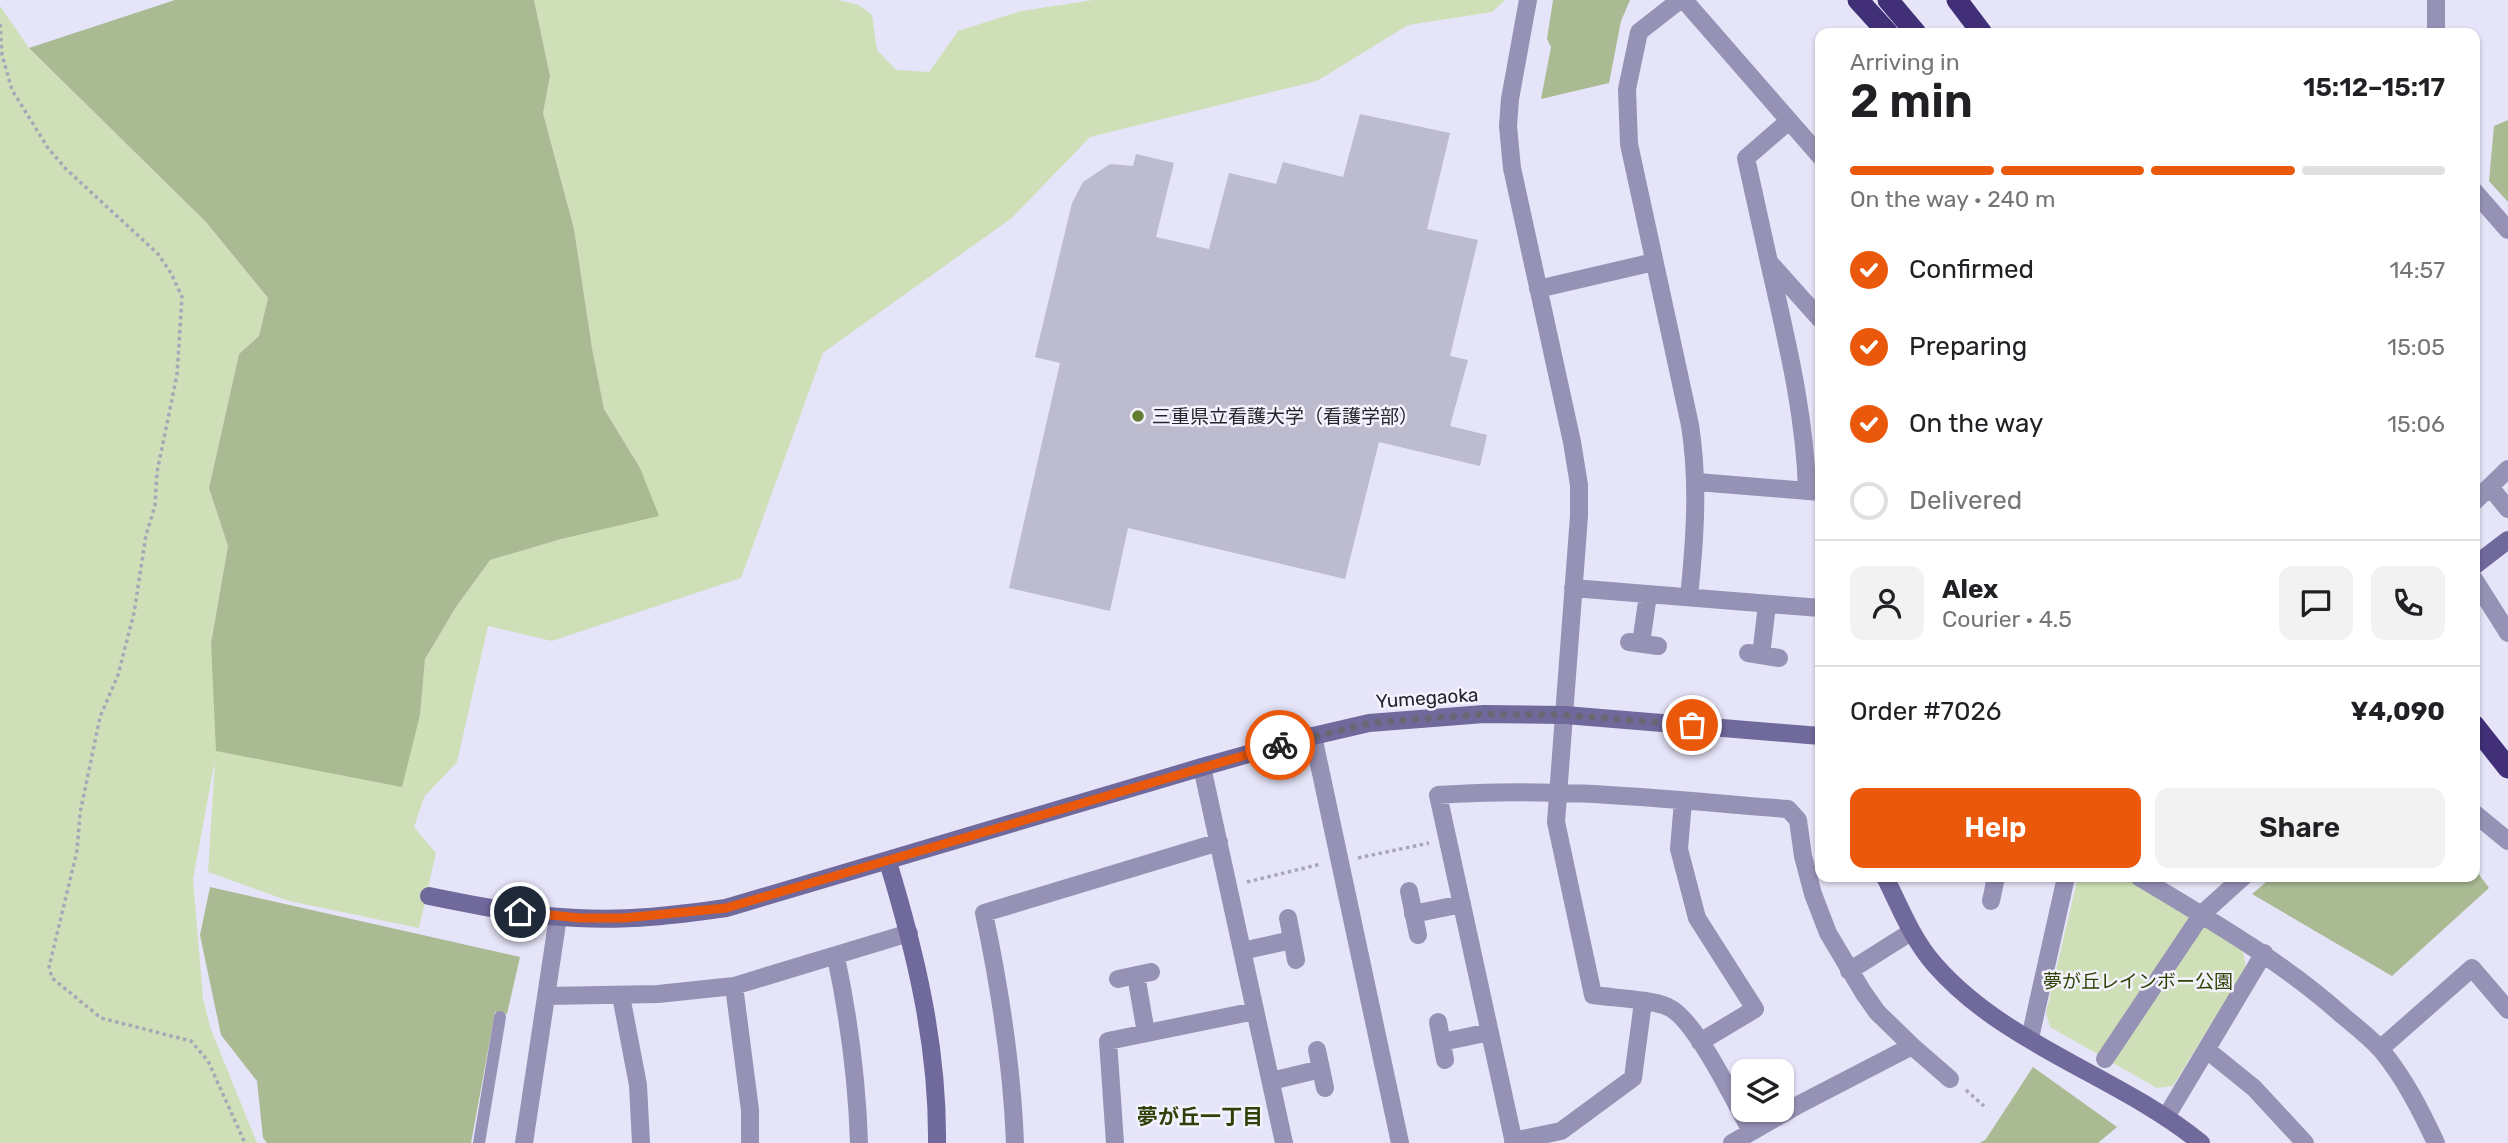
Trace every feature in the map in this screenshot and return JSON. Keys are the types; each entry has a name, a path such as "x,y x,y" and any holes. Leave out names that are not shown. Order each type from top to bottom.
{"highway":[{"path":"1858,0 1883,28"},
{"path":"1888,0 1912,28"},
{"path":"1957,0 1978,28"},
{"path":"2480,733 2508,768"}],"street":[{"path":"1528,0 1510,99 1508,126 1512,168 1579,485 1556,822 1593,995 1667,1006 1682,1017 1700,1042 1751,1131"},
{"path":"1689,597 1695,537 1696,482 1690,425 1629,144 1627,89 1639,32 1682,0 1815,150"},
{"path":"2436,0 2436,28"},
{"path":"1696,482 1814,491 1800,402 1746,158 1789,121"},
{"path":"2480,198 2508,230"},
{"path":"1538,289 1654,262"},
{"path":"1769,262 1815,313"},
{"path":"2480,496 2508,469"},
{"path":"2490,487 2508,509"},
{"path":"2480,561 2508,540"},
{"path":"1573,588 1815,608"},
{"path":"2480,589 2508,633"},
{"path":"1643,644 1648,595"},
{"path":"1763,655 1767,605"},
{"name":"Yumegaoka","path":"429,896 558,917 664,916 726,908 1202,767 1369,723 1484,714 1565,715 1815,736"},
{"path":"1313,736 1400,1143"},
{"path":"1202,767 1284,1143"},
{"path":"1643,1002 1633,1078 1561,1131 1514,1142 1438,795 1496,790 1558,791 1788,809 1798,820 1803,856 1813,894 1828,933 1849,971 1877,1012 1950,1079"},
{"path":"1683,801 1679,849 1697,918 1755,1009 1700,1042"},
{"path":"2480,818 2508,841"},
{"path":"1015,1143 1009,1052 984,913 1219,842"},
{"path":"888,862 920,979 932,1052 937,1143"},
{"path":"1887,882 1911,932 1934,964 1984,1009 2166,1117 2201,1143"},
{"path":"1991,901 1995,882"},
{"path":"2029,1038 2065,882"},
{"path":"2147,882 2264,953 2315,991 2380,1049 2411,1093 2436,1143"},
{"path":"2105,1059 2202,915 2238,882"},
{"path":"1409,891 1418,935"},
{"path":"1413,914 1462,904"},
{"path":"524,1143 558,917"},
{"path":"1288,918 1296,960"},
{"path":"1849,971 1911,932"},
{"path":"546,996 658,995 734,986 909,933"},
{"path":"1242,951 1292,940"},
{"path":"2166,1117 2264,953"},
{"path":"836,957 853,1052 859,1143"},
{"path":"2380,1049 2472,968 2508,1010"},
{"path":"1118,979 1144,973 1146,1033"},
{"path":"734,986 748,1098 750,1143"},
{"path":"621,996 638,1084 641,1143"},
{"path":"1125,1143 1115,1143 1108,1041 1255,1011"},
{"path":"1438,1021 1443,1051 1490,1032"},
{"path":"1732,1143 1912,1046"},
{"path":"1317,1050 1325,1088"},
{"path":"2207,1050 2254,1088 2305,1143"},
{"path":"1270,1081 1321,1069"}],"lane":[{"path":"479,1143 500,1017"}],"path":[{"path":"0,24 2,55 12,90 48,148 66,169 158,254 172,273 183,297 177,375 157,472 155,506 146,535 134,613 118,675 100,717 80,813 77,852 49,967 52,978 101,1018 191,1041 208,1061 245,1143"},
{"path":"1228,886 1448,839"},
{"path":"1950,1079 1984,1106"}],"green space":[{"path":"534,0 838,0 859,5 872,15 877,50 896,70 929,72 958,31 1021,11 1093,0 1505,0 1492,12 1408,25 1317,81 1090,137 1012,218 823,353 741,578 552,641 488,626 457,762 424,797 414,827 436,853 419,928 289,901 208,872 215,760 193,879 203,998 210,1027 257,1143 0,1143 0,6 29,48 206,222 268,298 259,336 239,354 209,488 228,546 211,643 420,715 425,659 456,607 490,559 561,539 640,468 604,409 574,229 543,113 550,76"},
{"name":"夢が丘レインボー公園","path":"2077,882 2132,882 2242,948 2246,967 2173,1086 2157,1088 2050,1027 2046,1013"}],"shaded area":[{"path":"175,0 534,0 550,76 543,113 574,229 604,409 640,468 659,516 561,539 490,560 456,607 425,659 420,715 402,787 216,751 211,643 228,546 209,488 239,354 259,336 268,298 206,222 29,48"},
{"path":"1553,0 1630,0 1621,21 1609,83 1541,99 1551,47 1547,39"},
{"path":"2508,120 2508,202 2489,181 2494,126"},
{"path":"2480,876 2489,888 2392,976 2252,894 2266,882 2480,882"},
{"path":"210,887 520,957 507,1014 495,1012 471,1143 267,1143 263,1138 257,1081 221,1035 200,935"},
{"path":"2033,1067 2117,1127 2098,1143 1980,1143 1986,1139"}],"building":[{"path":"1360,114 1450,133 1427,229 1478,240 1450,356 1468,360 1450,426 1487,435 1480,466 1379,442 1345,579 1128,528 1110,611 1009,588 1060,363 1035,357 1072,203 1083,182 1110,164 1133,166 1136,154 1174,163 1156,237 1209,249 1229,173 1276,184 1283,162 1343,177"}],"way so far":[{"path":"1280,745 1369,723 1484,714 1565,715 1692,725"}],"place":[{"name":"三重県立看護大学（看護学部）","path":"1138,416"}],"district":[{"name":"夢が丘一丁目","path":"1200,1116"}],"route":[{"path":"520,912 558,917 624,918 726,908 1280,745"}]}
